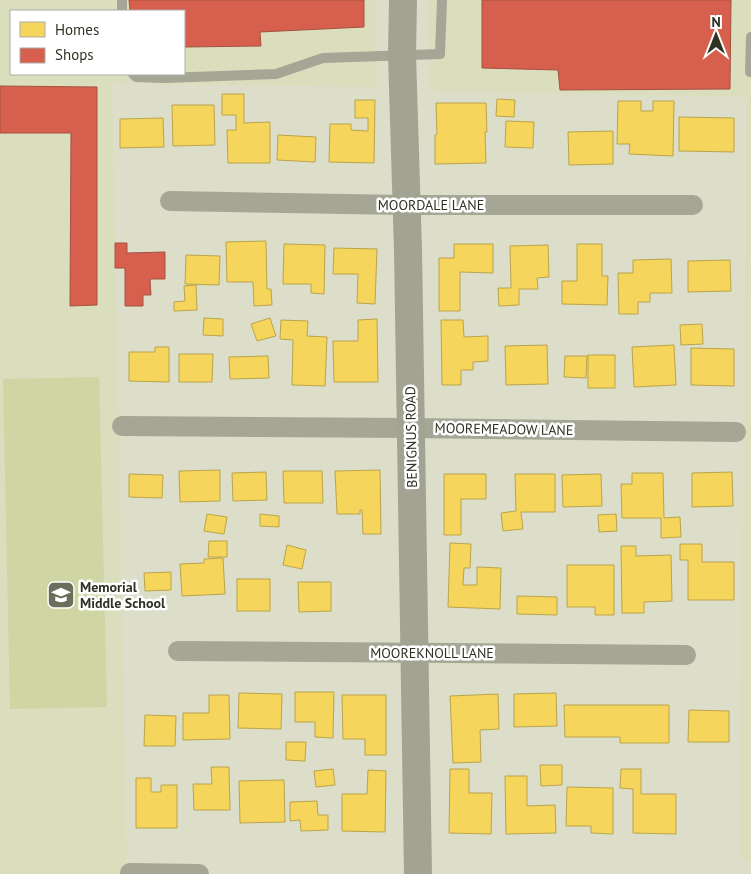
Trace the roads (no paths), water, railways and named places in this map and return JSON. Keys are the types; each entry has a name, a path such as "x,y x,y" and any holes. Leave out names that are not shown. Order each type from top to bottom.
{"street":[{"name":"BENIGNUS ROAD","path":"403,0 402,55 407,205 418,874"},
{"name":"MOORDALE LANE","path":"170,201 407,205 693,205"},
{"name":"MOOREMEADOW LANE","path":"122,426 736,432"},
{"name":"MOOREKNOLL LANE","path":"178,650 686,655"},
{"path":"130,873 199,874"}],"lane":[{"path":"134,75 136,77 164,78 276,74 323,58 440,54 442,0"},
{"path":"751,37 751,72"}],"place":[{"name":"Memorial Middle School","path":"61,595"}]}
